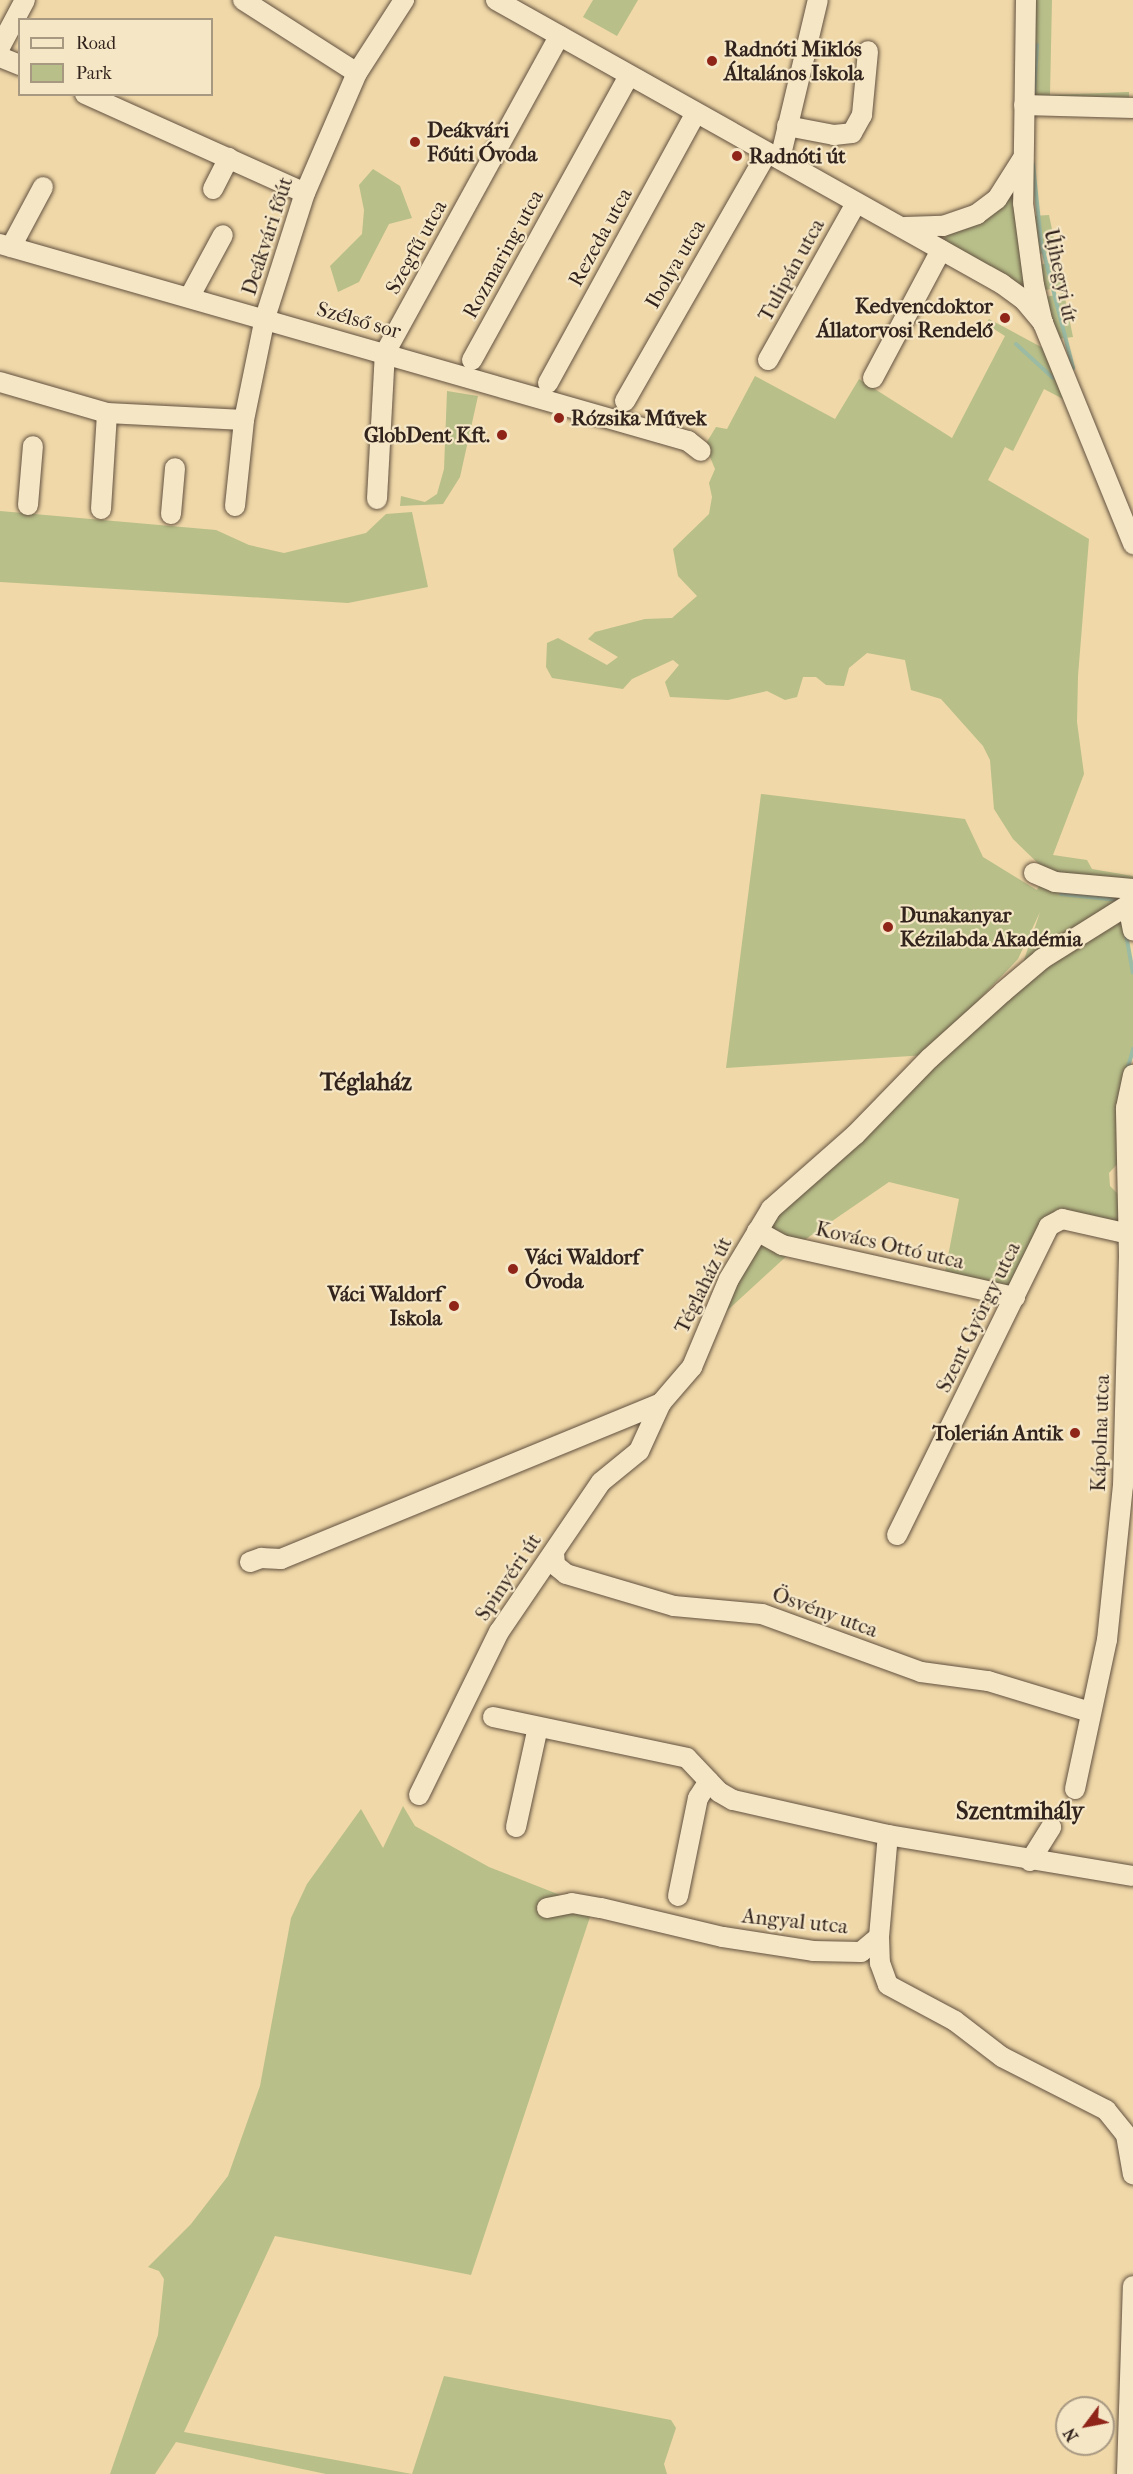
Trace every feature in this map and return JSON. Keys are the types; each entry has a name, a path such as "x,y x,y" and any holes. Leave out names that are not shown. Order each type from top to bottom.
{"street":[{"path":"0,47 25,0"},
{"path":"243,0 357,73"},
{"name":"Deákvári főút","path":"235,507 244,420 266,318 305,193 357,73 404,0"},
{"name":"Ibolya utca","path":"625,401 773,156 787,126 818,0"},
{"name":"Újhegyi út","path":"1026,0 1023,158 1028,247 1042,323 1133,544"},
{"path":"499,1 695,115 903,227 1012,290 1042,323"},
{"name":"Szegfű utca","path":"377,499 385,353 559,36"},
{"path":"787,126 834,135 852,133 862,115 868,51"},
{"path":"0,57 18,64"},
{"name":"Rozmaring utca","path":"472,360 628,77"},
{"path":"89,96 305,193"},
{"path":"1024,105 1133,108"},
{"name":"Rezeda utca","path":"548,383 695,115"},
{"path":"903,227 943,226 977,214 997,199 1023,158"},
{"path":"213,189 229,159"},
{"path":"5,245 43,187"},
{"name":"Tulipán utca","path":"768,360 856,203"},
{"path":"190,296 223,235"},
{"name":"Szélső sor","path":"5,245 190,296 688,441 701,451"},
{"path":"873,378 941,250"},
{"path":"0,382 107,413 244,420"},
{"path":"100,509 107,413"},
{"path":"28,505 33,446"},
{"path":"171,514 175,468"},
{"path":"1034,873 1055,882 1131,898 1133,931"},
{"name":"Téglaház út","path":"250,1562 261,1558 281,1559 660,1403 692,1367 729,1279 771,1209 855,1135 930,1058 1003,992 1042,959 1131,898"},
{"name":"Kápolna utca","path":"1075,1789 1107,1640 1123,1486 1129,1234 1126,1108 1133,1075"},
{"name":"Szent György utca","path":"897,1535 1054,1222 1062,1219 1129,1234"},
{"name":"Kovács Ottó utca","path":"757,1231 782,1245 1015,1297"},
{"name":"Spinyéri út","path":"419,1795 499,1632 601,1482 639,1451 660,1403"},
{"name":"Ösvény utca","path":"554,1553 555,1565 566,1574 674,1606 762,1614 921,1672 988,1681 1090,1712"},
{"path":"492,1718 687,1758 709,1781 733,1800 888,1835 1030,1861 1133,1876"},
{"path":"516,1827 538,1727"},
{"path":"678,1896 698,1798 709,1781"},
{"path":"1030,1861 1051,1827"},
{"path":"888,1835 879,1937 880,1963 888,1985 955,2021 1002,2057 1106,2110 1126,2135 1133,2174"},
{"name":"Angyal utca","path":"547,1908 572,1903 723,1937 813,1951 861,1952 879,1937"},
{"path":"1127,2474 1133,2286"}],"green space":[{"path":"593,0 638,0 617,36 583,17"},
{"path":"1032,0 1052,0 1050,95 1129,92 1129,102 1033,99"},
{"path":"373,169 400,186 412,218 389,224 359,282 338,292 330,266 362,234 364,210 359,185"},
{"path":"1014,188 1028,292 945,242 944,238"},
{"path":"1049,215 1057,253 1037,254 1032,216"},
{"path":"1058,261 1063,287 1044,290 1039,265"},
{"path":"1064,293 1073,337 1057,339 1046,297"},
{"path":"989,319 1043,348 1063,399 1044,389 1013,451 1005,447 988,480 1089,539 1078,676 1077,722 1084,774 1053,855 1087,860 1092,869 1133,876 1133,885 1047,872 1013,839 994,809 990,760 983,746 941,699 911,690 905,660 867,653 849,668 844,686 826,685 816,677 803,677 797,697 785,700 767,691 728,700 670,697 665,682 679,665 673,660 632,679 623,689 552,678 546,667 547,643 558,638 607,665 618,657 588,639 595,632 645,619 672,618 697,596 678,576 673,549 709,514 712,497 709,483 715,469 705,445 716,427 727,429 755,376 835,419 859,379 952,438 1005,336 986,324"},
{"path":"447,391 478,396 460,477 443,504 400,506 401,496 425,502 437,494 444,469"},
{"path":"0,511 216,530 249,545 284,553 366,533 386,514 412,512 428,587 348,603 0,582"},
{"name":"Dunakanyar Kézilabda Akadémia","path":"761,794 965,819 983,857 1037,890 1039,886 1132,894 1021,969 1040,912 1018,959 926,1055 726,1068"},
{"path":"1122,921 1133,963 1133,1055 1126,1078 1121,1160 1109,1173 1110,1186 1120,1196 1120,1221 1107,1223 1055,1212 1045,1221 1015,1283 1006,1286 945,1272 959,1199 889,1182 803,1241 718,1319 757,1233 928,1068 1047,963"},
{"path":"403,1806 415,1826 489,1867 593,1908 471,2275 275,2236 184,2432 412,2474 326,2474 176,2442 155,2474 110,2474 158,2335 164,2279 159,2271 148,2267 191,2224 228,2176 260,2086 291,1918 307,1884 361,1809 383,1848"},
{"path":"444,2376 671,2420 676,2428 664,2464 667,2474 412,2474"}],"waterway":[{"path":"1034,92 1037,45"},
{"path":"1033,164 1041,242 1073,368"},
{"path":"1016,344 1053,378"},
{"path":"1061,894 1118,900"},
{"path":"1126,934 1133,972"},
{"path":"1128,1067 1133,1049"}],"place":[{"name":"Radnóti Miklós Általános Iskola","path":"712,61"},
{"name":"Deákvári Főúti Óvoda","path":"415,142"},
{"name":"Radnóti út","path":"737,156"},
{"name":"Kedvencdoktor Állatorvosi Rendelő","path":"1005,318"},
{"name":"Rózsika Művek","path":"559,418"},
{"name":"GlobDent Kft.","path":"502,435"},
{"name":"Dunakanyar Kézilabda Akadémia","path":"888,927"},
{"name":"Váci Waldorf Óvoda","path":"513,1269"},
{"name":"Váci Waldorf Iskola","path":"454,1306"},
{"name":"Tolerián Antik","path":"1075,1433"}],"district":[{"name":"Téglaház","path":"366,1083"},
{"name":"Szentmihály","path":"1020,1812"}]}
